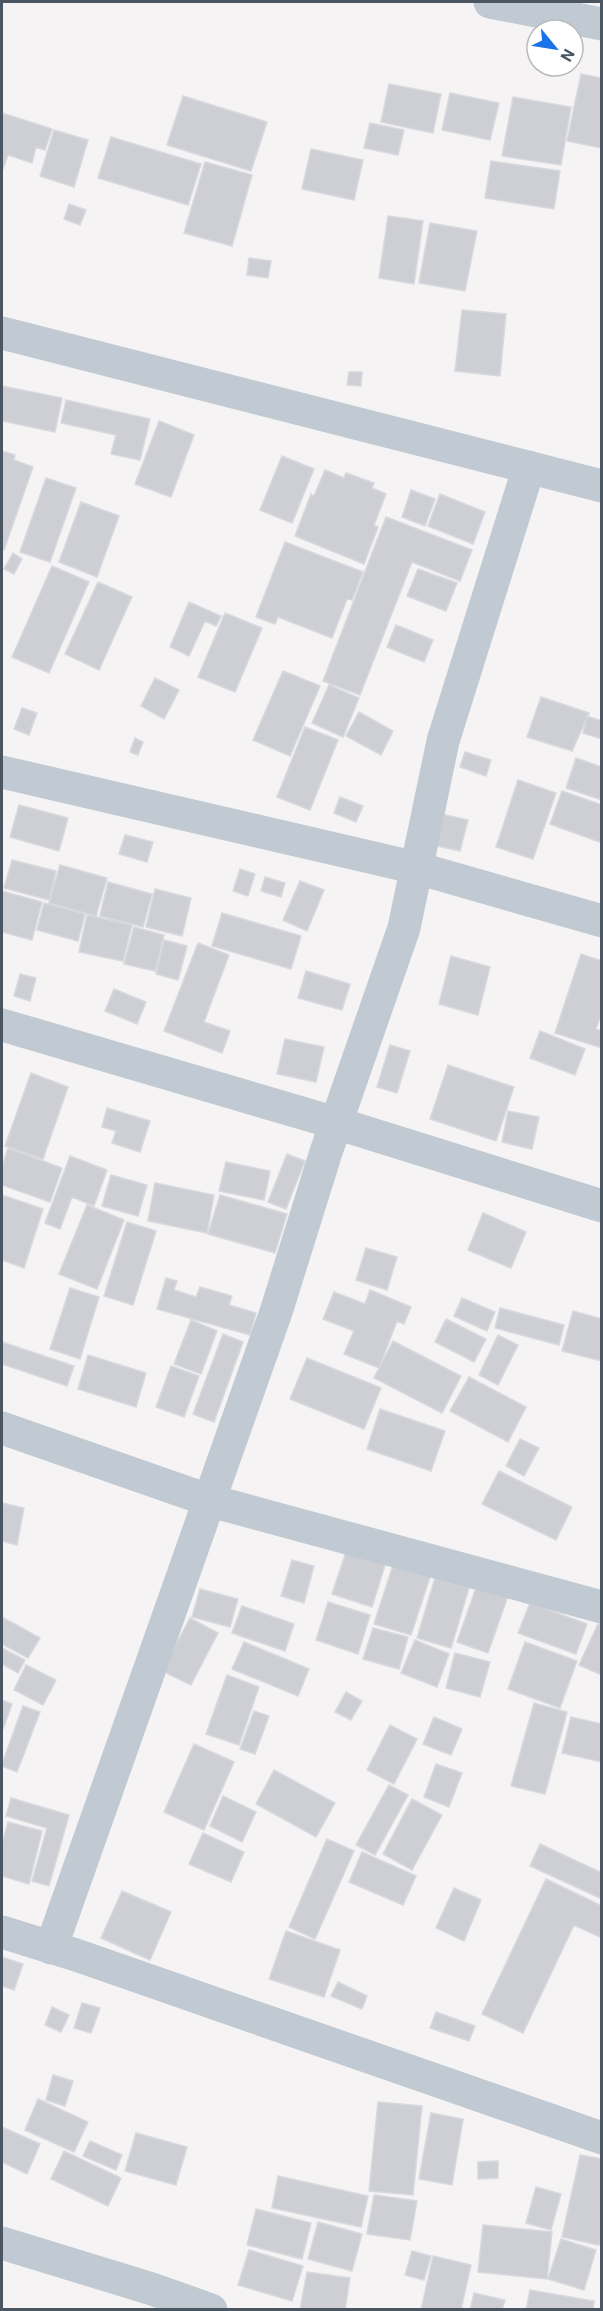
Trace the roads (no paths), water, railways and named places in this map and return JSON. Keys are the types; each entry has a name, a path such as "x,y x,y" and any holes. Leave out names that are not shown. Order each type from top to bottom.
{"street":[{"path":"490,2 602,24"},
{"path":"2,333 602,486"},
{"path":"51,1948 211,1501 276,1312 336,1123 404,927 443,741 529,468"},
{"path":"2,772 417,868 602,921"},
{"path":"2,1025 336,1123 602,1206"},
{"path":"2,1428 211,1501 602,1607"},
{"path":"2,1932 602,2138"},
{"path":"2,2243 152,2289 211,2310"}]}
